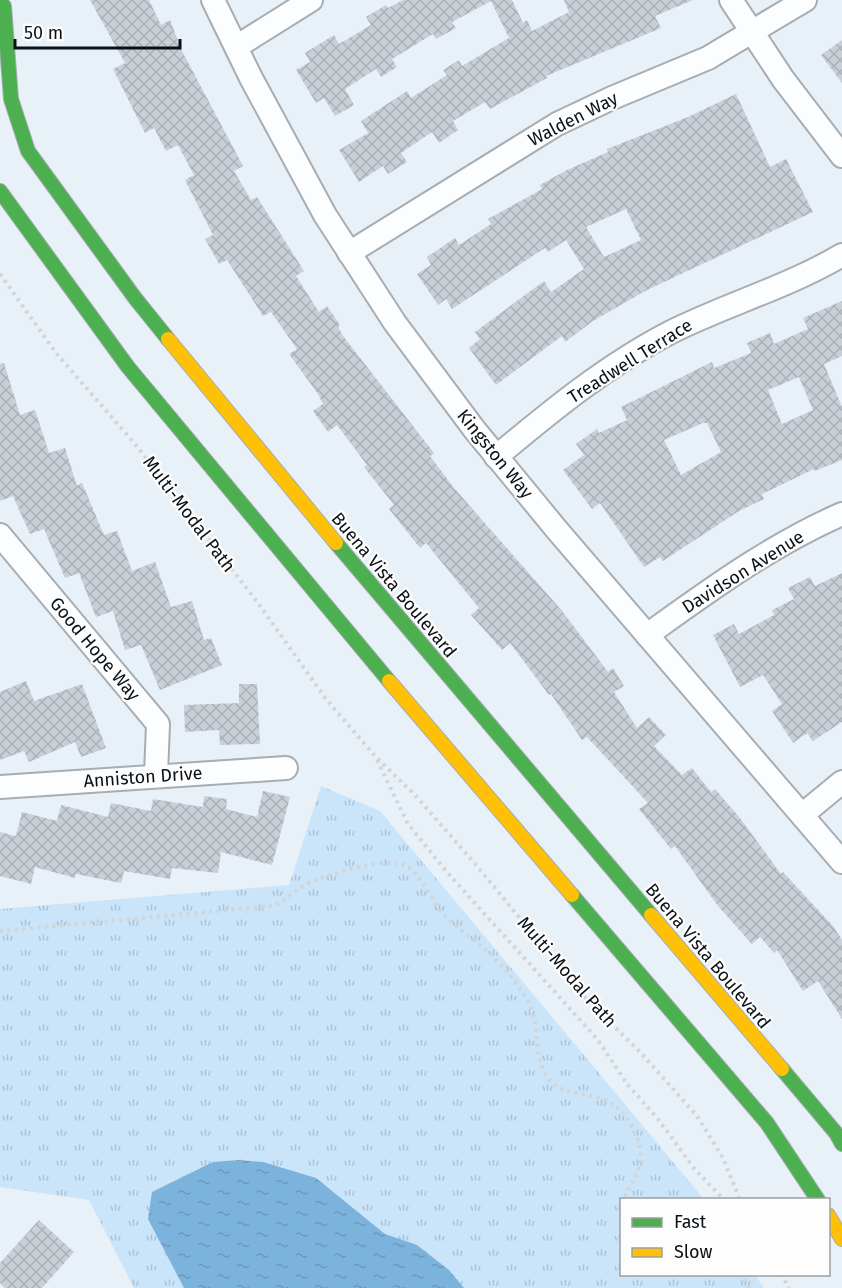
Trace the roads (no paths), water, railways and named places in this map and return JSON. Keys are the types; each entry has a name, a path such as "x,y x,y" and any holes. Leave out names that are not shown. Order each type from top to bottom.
{"main road":[{"name":"Buena Vista Boulevard","path":"0,24 3,3"},
{"name":"Buena Vista Boulevard","path":"3,3 11,99 28,151 128,289 363,576 836,1133 842,1144"},
{"path":"0,191 128,367 321,601 767,1123 817,1198"},
{"path":"830,1218 842,1239"}],"street":[{"name":"Kingston Way","path":"213,0 289,150 349,253 395,323 496,457 727,731 842,862"},
{"path":"236,47 311,0"},
{"path":"731,0 842,156"},
{"name":"Walden Way","path":"349,253 557,124 708,58 805,0"},
{"name":"Treadwell Terrace","path":"496,457 586,386 669,333 797,278 842,255"},
{"name":"Davidson Avenue","path":"647,635 783,543 842,514"},
{"name":"Good Hope Way","path":"0,535 8,557 158,724 156,775"},
{"name":"Anniston Drive","path":"0,787 286,768"},
{"path":"802,815 842,782"}],"water":[{"path":"238,1160 263,1162 316,1178 385,1234 417,1245 449,1270 464,1288 184,1288 148,1219 152,1192 213,1162"}]}
